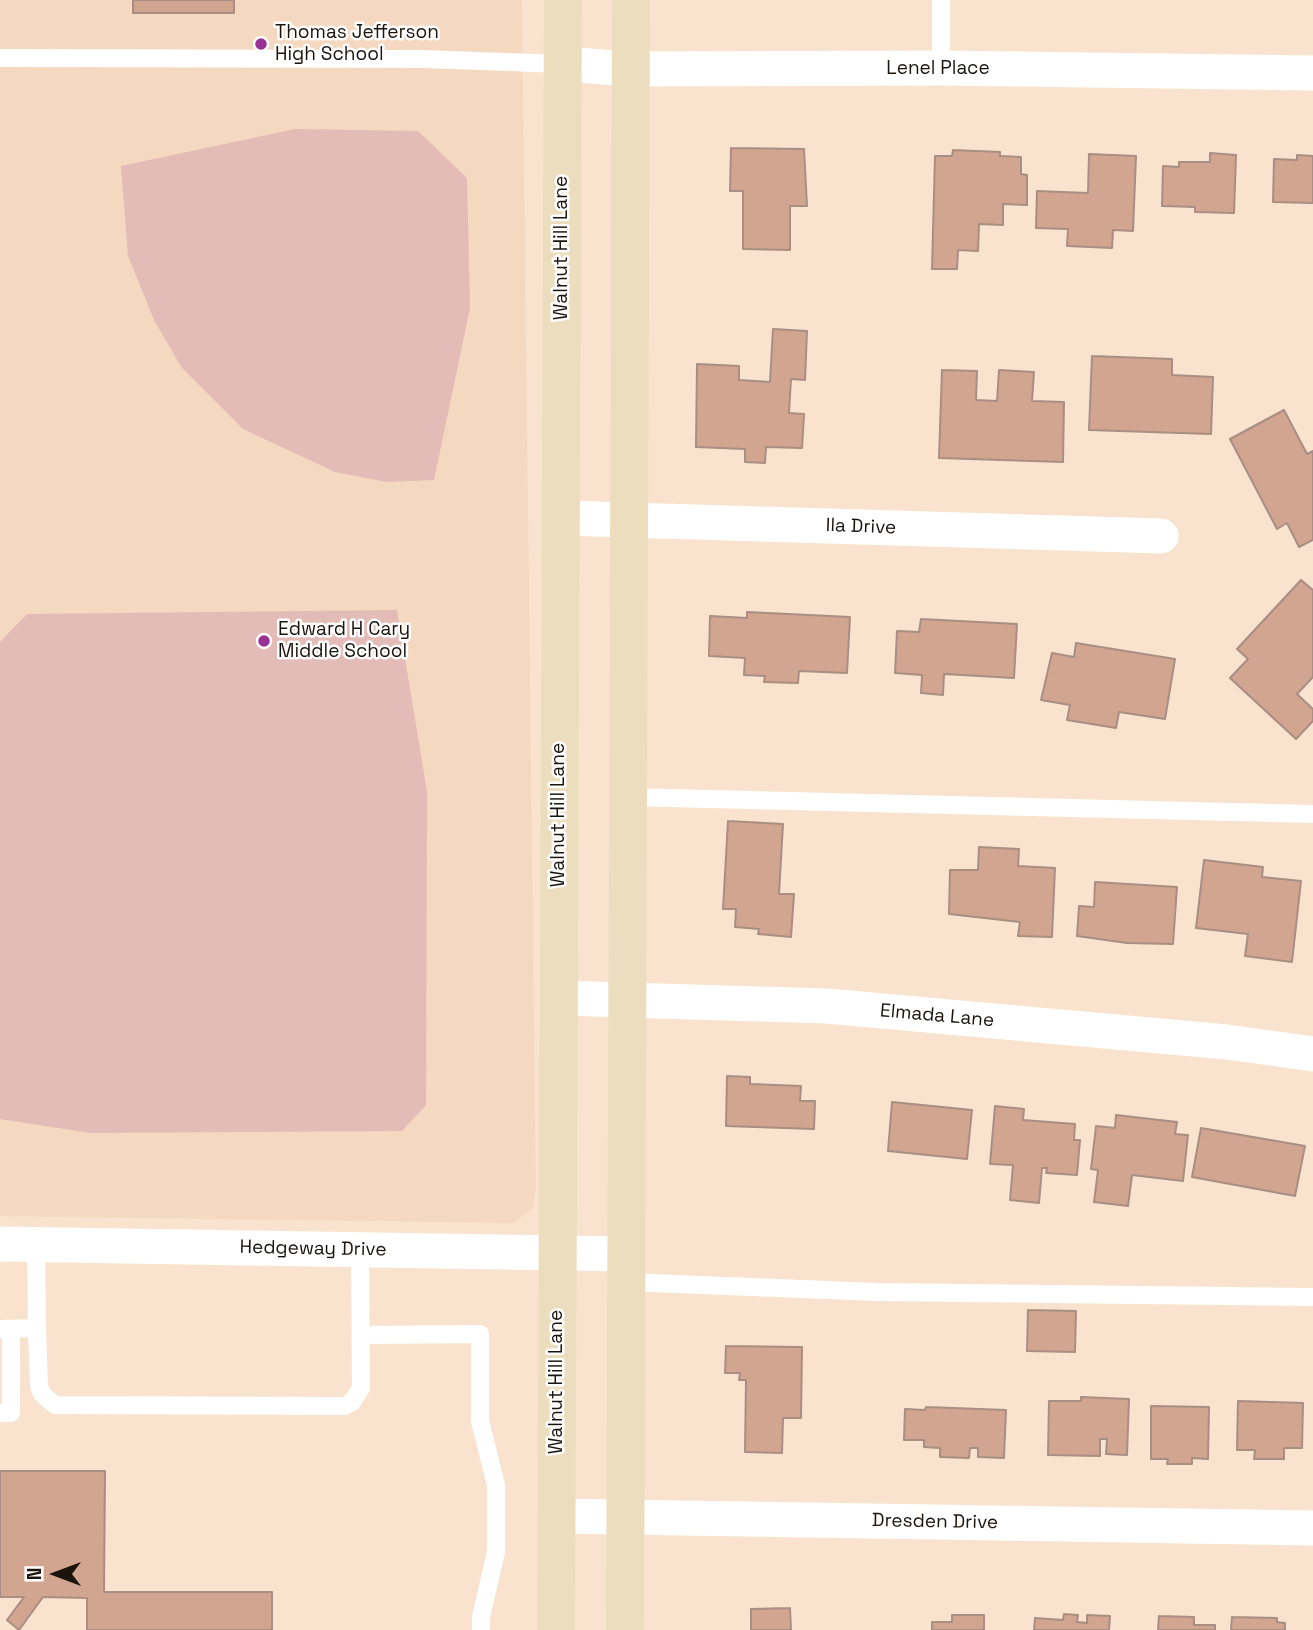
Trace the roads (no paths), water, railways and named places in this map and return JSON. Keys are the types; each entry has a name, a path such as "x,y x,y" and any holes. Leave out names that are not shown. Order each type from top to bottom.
{"main road":[{"name":"Walnut Hill Lane","path":"556,1630 563,0"},
{"path":"625,1630 631,0"}],"street":[{"name":"Lenel Place","path":"563,64 630,69 941,68 1313,73"},
{"name":"Ila Drive","path":"561,518 1161,536"},
{"name":"Elmada Lane","path":"559,998 827,1006 1227,1042 1313,1054"},
{"name":"Hedgeway Drive","path":"0,1244 558,1253 626,1268"},
{"name":"Dresden Drive","path":"556,1516 1313,1528"}],"lane":[{"path":"941,0 941,68"},
{"path":"0,58 409,59 563,64"},
{"path":"628,797 1313,814"},
{"path":"36,1244 38,1386 48,1401 63,1407 345,1406 352,1402 361,1388 360,1250"},
{"path":"626,1268 878,1293 1313,1297"},
{"path":"0,1413 11,1413 6,1329 37,1328"},
{"path":"361,1335 480,1334 480,1421 496,1485 496,1538 481,1630"}],"place":[{"name":"Thomas Jefferson High School","path":"261,44"},
{"name":"Edward H Cary Middle School","path":"264,641"}]}
